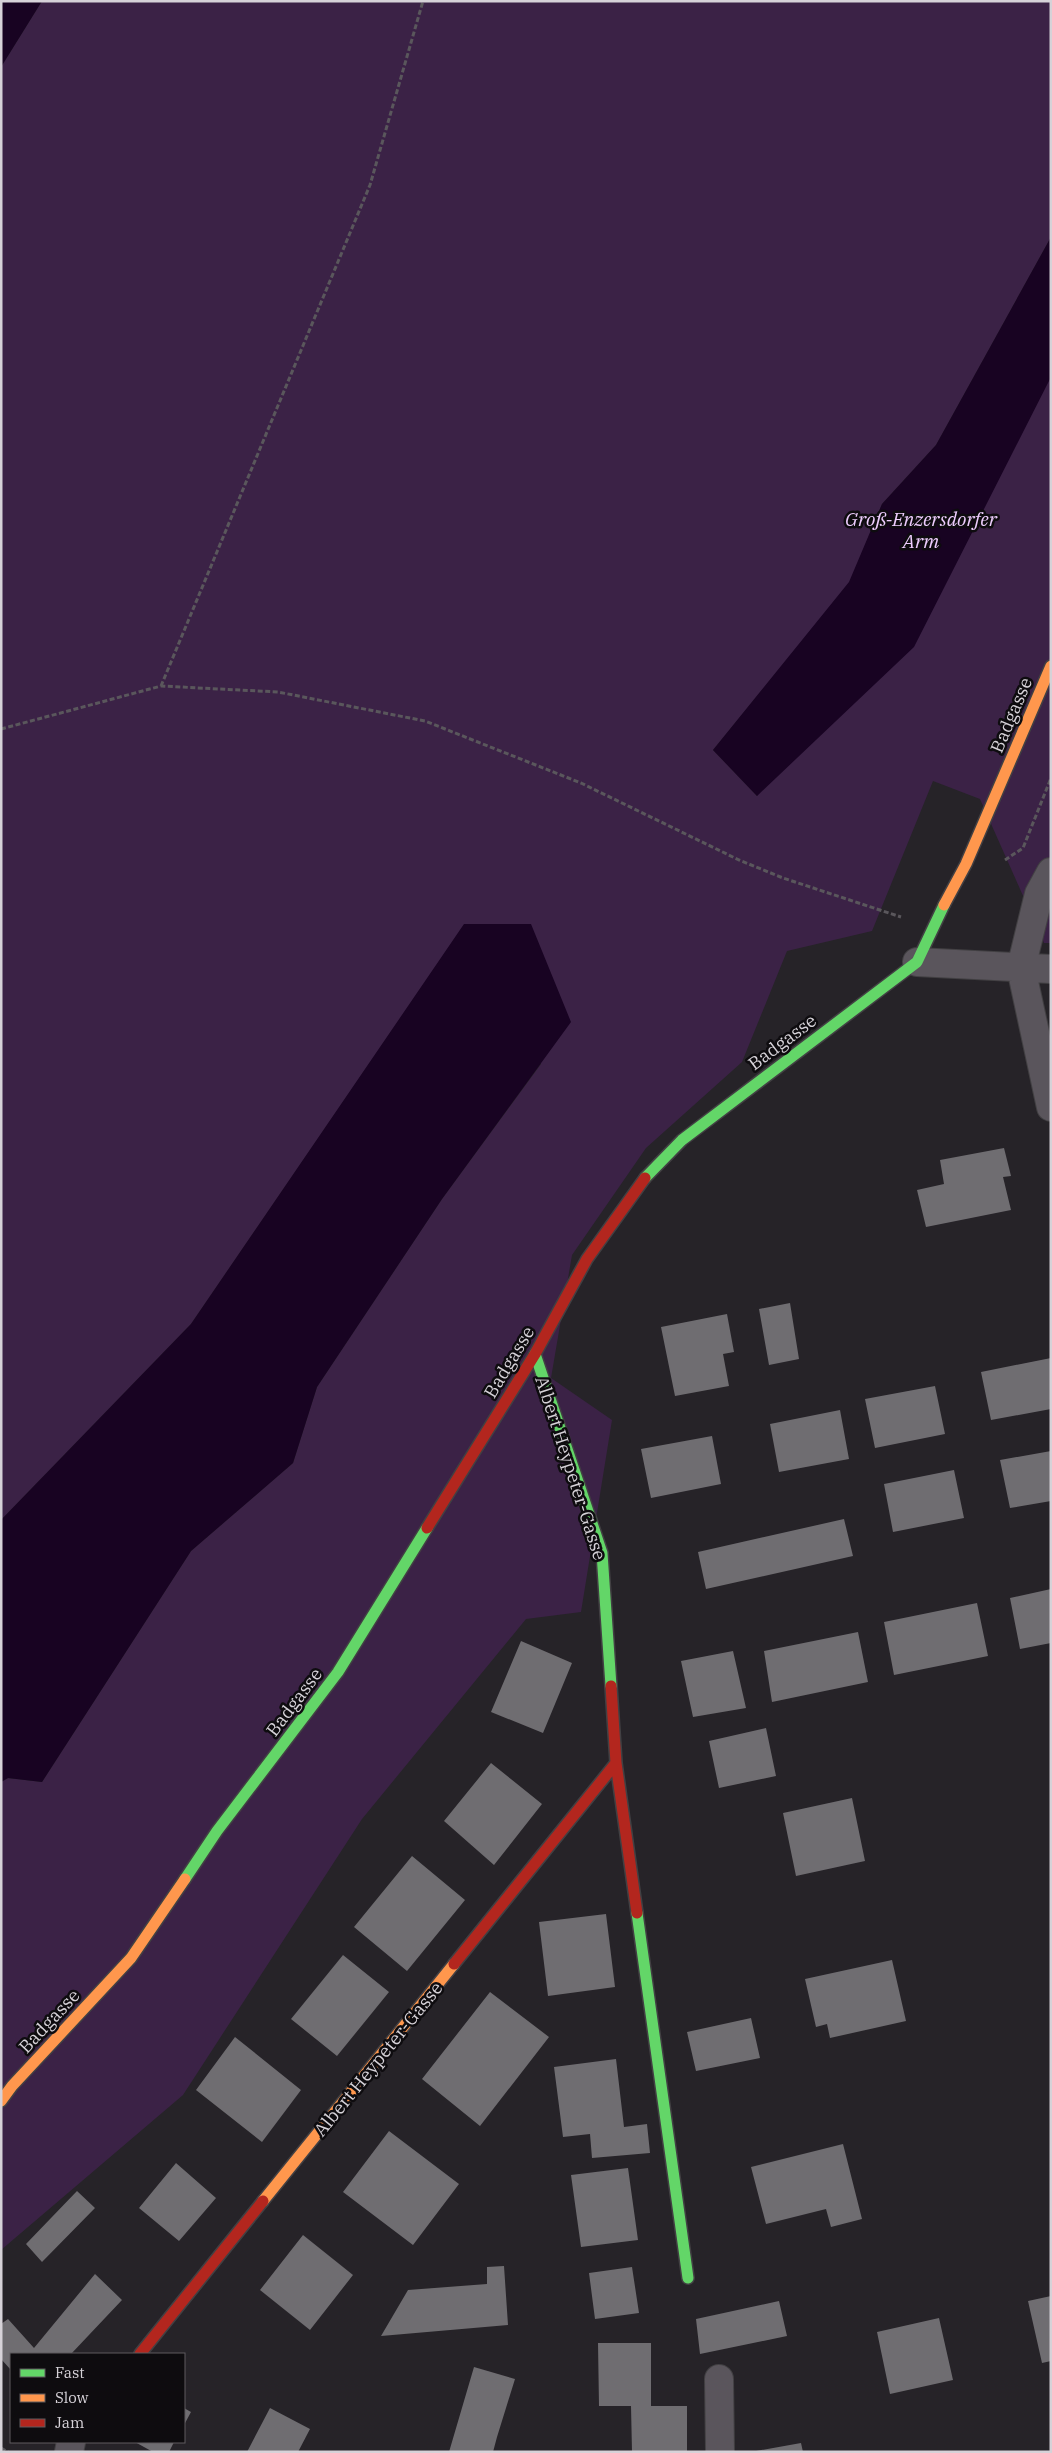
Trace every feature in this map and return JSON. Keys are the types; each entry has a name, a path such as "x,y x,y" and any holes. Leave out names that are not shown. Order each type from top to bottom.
{"street":[{"name":"Badgasse","path":"1,2101 12,2086 131,1958 216,1831 338,1672 535,1354 587,1259 641,1182 682,1140 917,962 932,928 966,864 1051,666"},
{"path":"1051,872 1039,894 1021,968 1051,1107"},
{"path":"917,962 1051,968"},
{"name":"Albert Heypeter-Gasse","path":"535,1354 602,1552 616,1763 688,2278"},
{"name":"Albert Heypeter-Gasse","path":"141,2353 616,1763"},
{"path":"719,2379 720,2452"}],"path":[{"path":"161,686 370,185 423,1"},
{"path":"1,729 161,686 278,692 424,721 581,784 757,867 932,928"},
{"path":"1,2448 8,2452"}],"shaded area":[{"path":"42,1 1051,1 1051,237 936,445 882,504 850,582 713,750 757,796 1051,377 1051,943 1044,943 980,799 933,781 872,931 787,951 742,1062 646,1148 572,1255 551,1378 612,1420 581,1612 526,1619 362,1819 183,2095 1,2250 1,1782 8,1778 42,1782 191,1551 293,1463 317,1387 442,1199 541,1064 464,925 191,1324 1,1520 1,67"}],"water":[{"path":"1,1 42,1 1,67"},
{"name":"Groß-Enzersdorfer Arm","path":"1051,237 1051,377 914,647 757,796 713,750 849,582 882,504 936,445"},
{"path":"464,924 531,924 571,1022 442,1199 317,1387 293,1463 191,1551 42,1782 8,1778 1,1782 1,1520 191,1324"}],"building":[{"path":"1004,1148 1011,1176 1003,1177 1011,1210 926,1227 917,1190 944,1184 940,1160"},
{"path":"790,1303 799,1359 769,1365 759,1309"},
{"path":"727,1314 734,1352 723,1354 729,1386 675,1396 661,1327"},
{"path":"1051,1358 1051,1409 991,1420 981,1372"},
{"path":"935,1386 945,1434 875,1448 865,1399"},
{"path":"840,1410 849,1459 779,1472 770,1424"},
{"path":"712,1436 721,1484 651,1498 641,1449"},
{"path":"1051,1451 1051,1501 1010,1508 1000,1460"},
{"path":"954,1470 964,1518 893,1532 884,1484"},
{"path":"844,1519 853,1556 706,1589 698,1552"},
{"path":"1051,1589 1051,1643 1020,1649 1010,1598"},
{"path":"977,1603 988,1656 894,1675 884,1622"},
{"path":"858,1632 868,1682 772,1702 764,1651"},
{"path":"521,1641 572,1663 543,1733 491,1712"},
{"path":"733,1651 746,1708 693,1717 681,1661"},
{"path":"766,1728 776,1776 719,1788 709,1741"},
{"path":"491,1763 542,1804 494,1865 444,1821"},
{"path":"852,1798 865,1861 796,1876 783,1813"},
{"path":"412,1856 465,1900 407,1971 354,1927"},
{"path":"606,1914 615,1987 548,1996 539,1922"},
{"path":"343,1955 389,1992 337,2056 291,2019"},
{"path":"892,1960 906,2021 830,2038 827,2024 816,2027 805,1979"},
{"path":"490,1992 549,2037 480,2126 422,2079"},
{"path":"751,2018 760,2058 696,2071 687,2032"},
{"path":"235,2037 301,2090 262,2142 196,2090"},
{"path":"616,2059 624,2127 647,2124 650,2153 592,2158 590,2134 563,2137 554,2067"},
{"path":"389,2131 459,2184 413,2245 343,2192"},
{"path":"843,2144 862,2219 831,2227 826,2209 766,2224 751,2167"},
{"path":"176,2163 216,2198 179,2241 139,2208"},
{"path":"628,2168 638,2240 581,2247 571,2175"},
{"path":"77,2191 95,2208 42,2262 26,2244"},
{"path":"303,2235 353,2275 310,2330 260,2290"},
{"path":"504,2266 508,2325 381,2336 408,2290 487,2284 487,2267"},
{"path":"632,2267 639,2313 595,2319 589,2273"},
{"path":"95,2274 122,2300 72,2353 10,2353 10,2369 1,2359 1,2324 8,2319 34,2348"},
{"path":"1051,2296 1051,2361 1042,2363 1028,2301"},
{"path":"779,2301 787,2336 700,2354 696,2319"},
{"path":"939,2318 953,2380 890,2394 877,2332"},
{"path":"598,2343 651,2343 651,2406 687,2406 687,2452 632,2452 631,2406 599,2406"},
{"path":"474,2367 515,2379 493,2452 449,2452"},
{"path":"270,2408 310,2429 298,2452 247,2452"},
{"path":"185,2409 191,2412 185,2423"},
{"path":"137,2443 174,2443 169,2452 153,2452"},
{"path":"801,2443 803,2452 756,2452 756,2451"}],"traffic: fast":[{"path":"645,1178 682,1140 917,962 944,905"},
{"path":"535,1354 602,1553 611,1686"},
{"path":"185,1879 217,1831 338,1672 427,1528"},
{"path":"637,1913 688,2278"}],"traffic: slow":[{"path":"944,905 966,864 1051,666"},
{"path":"1,2101 12,2086 131,1958 185,1879"},
{"path":"263,2201 454,1964"}],"traffic: jam":[{"path":"427,1528 535,1354 587,1259 645,1178"},
{"path":"611,1686 616,1763 637,1913"},
{"path":"454,1964 616,1763"},
{"path":"141,2353 263,2201"}]}
